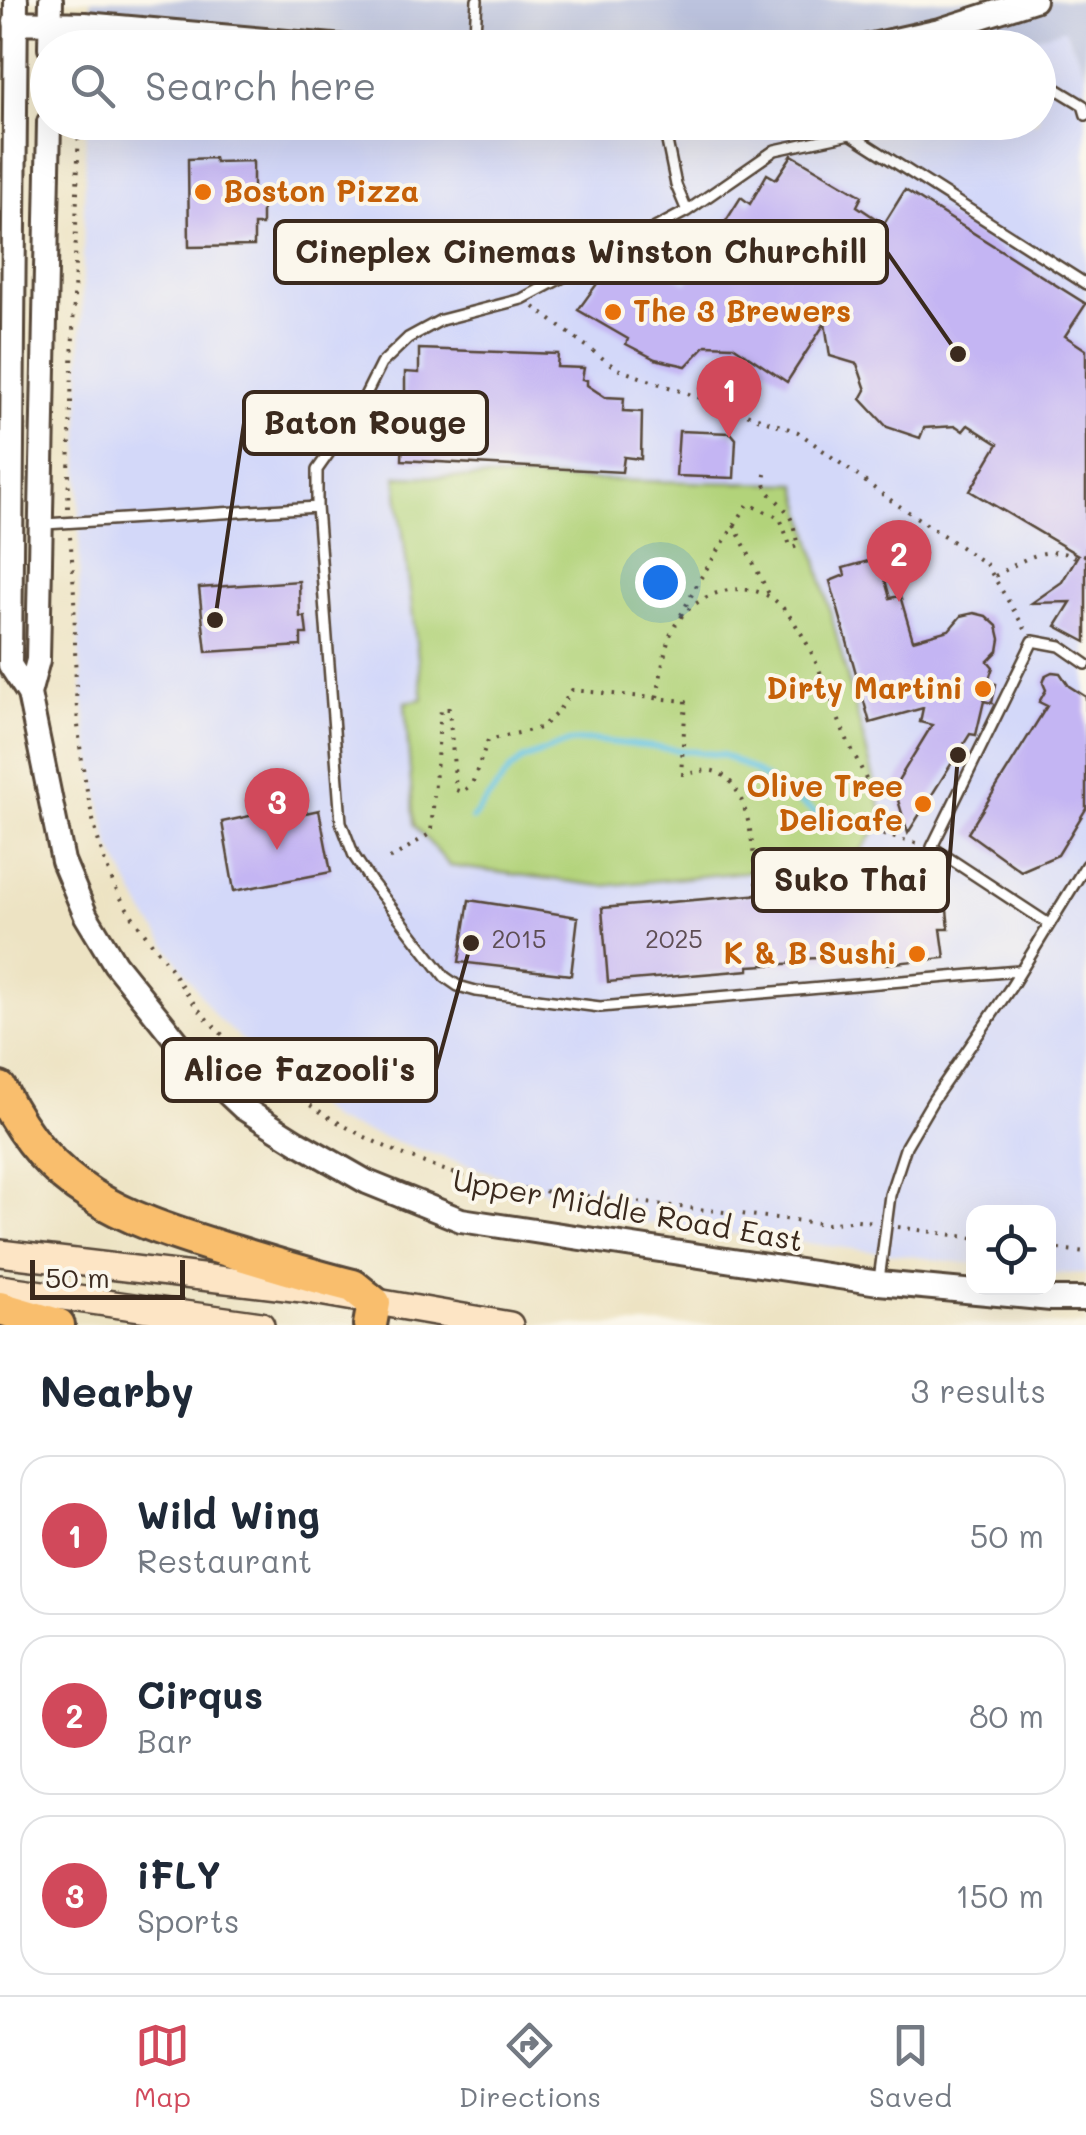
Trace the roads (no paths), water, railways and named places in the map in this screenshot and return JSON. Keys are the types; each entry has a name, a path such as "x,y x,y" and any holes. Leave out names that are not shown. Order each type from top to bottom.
{"highway":[{"path":"0,1089 44,1157 100,1203 175,1234 353,1286 372,1314"},
{"path":"1,1298 58,1325"}],"main road":[{"path":"2,1254 302,1289 372,1314 510,1325"},
{"path":"1,1298 260,1325"}],"street":[{"path":"940,30 1034,0"},
{"path":"15,11 51,11 208,30"},
{"name":"Upper Middle Road East","path":"15,11 10,664 29,694 63,860 86,916 115,964 192,1060 244,1108 367,1182 461,1220 879,1283 1086,1300"},
{"name":"Upper Middle Road East","path":"29,694 38,660 49,140"}],"lane":[{"path":"475,30 477,0"},
{"path":"1056,89 1083,105 1086,115"},
{"path":"667,140 676,185 688,211"},
{"path":"826,140 775,150 688,211 522,299 441,320 408,338 381,364 354,416 316,470 341,822 354,856 370,880 445,977 458,986 600,1007 1018,972"},
{"path":"860,140 1086,284"},
{"path":"40,524 316,507"},
{"path":"1049,924 932,847 1032,641 1060,646 1086,664"},
{"path":"879,1283 890,1195 906,1146 1086,864"}],"waterway":[{"path":"472,819 511,769 524,759 569,742 591,740 723,755 753,770 833,825"}],"place":[{"name":"Boston Pizza","path":"203,192"},
{"name":"The 3 Brewers","path":"613,312"},
{"name":"Cineplex Cinemas Winston Churchill","path":"958,354"},
{"name":"Wild Wing","path":"729,438"},
{"name":"Cirqus","path":"899,602"},
{"name":"Baton Rouge","path":"215,620"},
{"name":"Dirty Martini","path":"983,689"},
{"name":"Suko Thai","path":"958,755"},
{"name":"Olive Tree Delicafe","path":"923,804"},
{"name":"iFLY","path":"277,850"},
{"name":"Alice Fazooli's","path":"471,943"},
{"name":"K & B Sushi","path":"917,954"}]}
